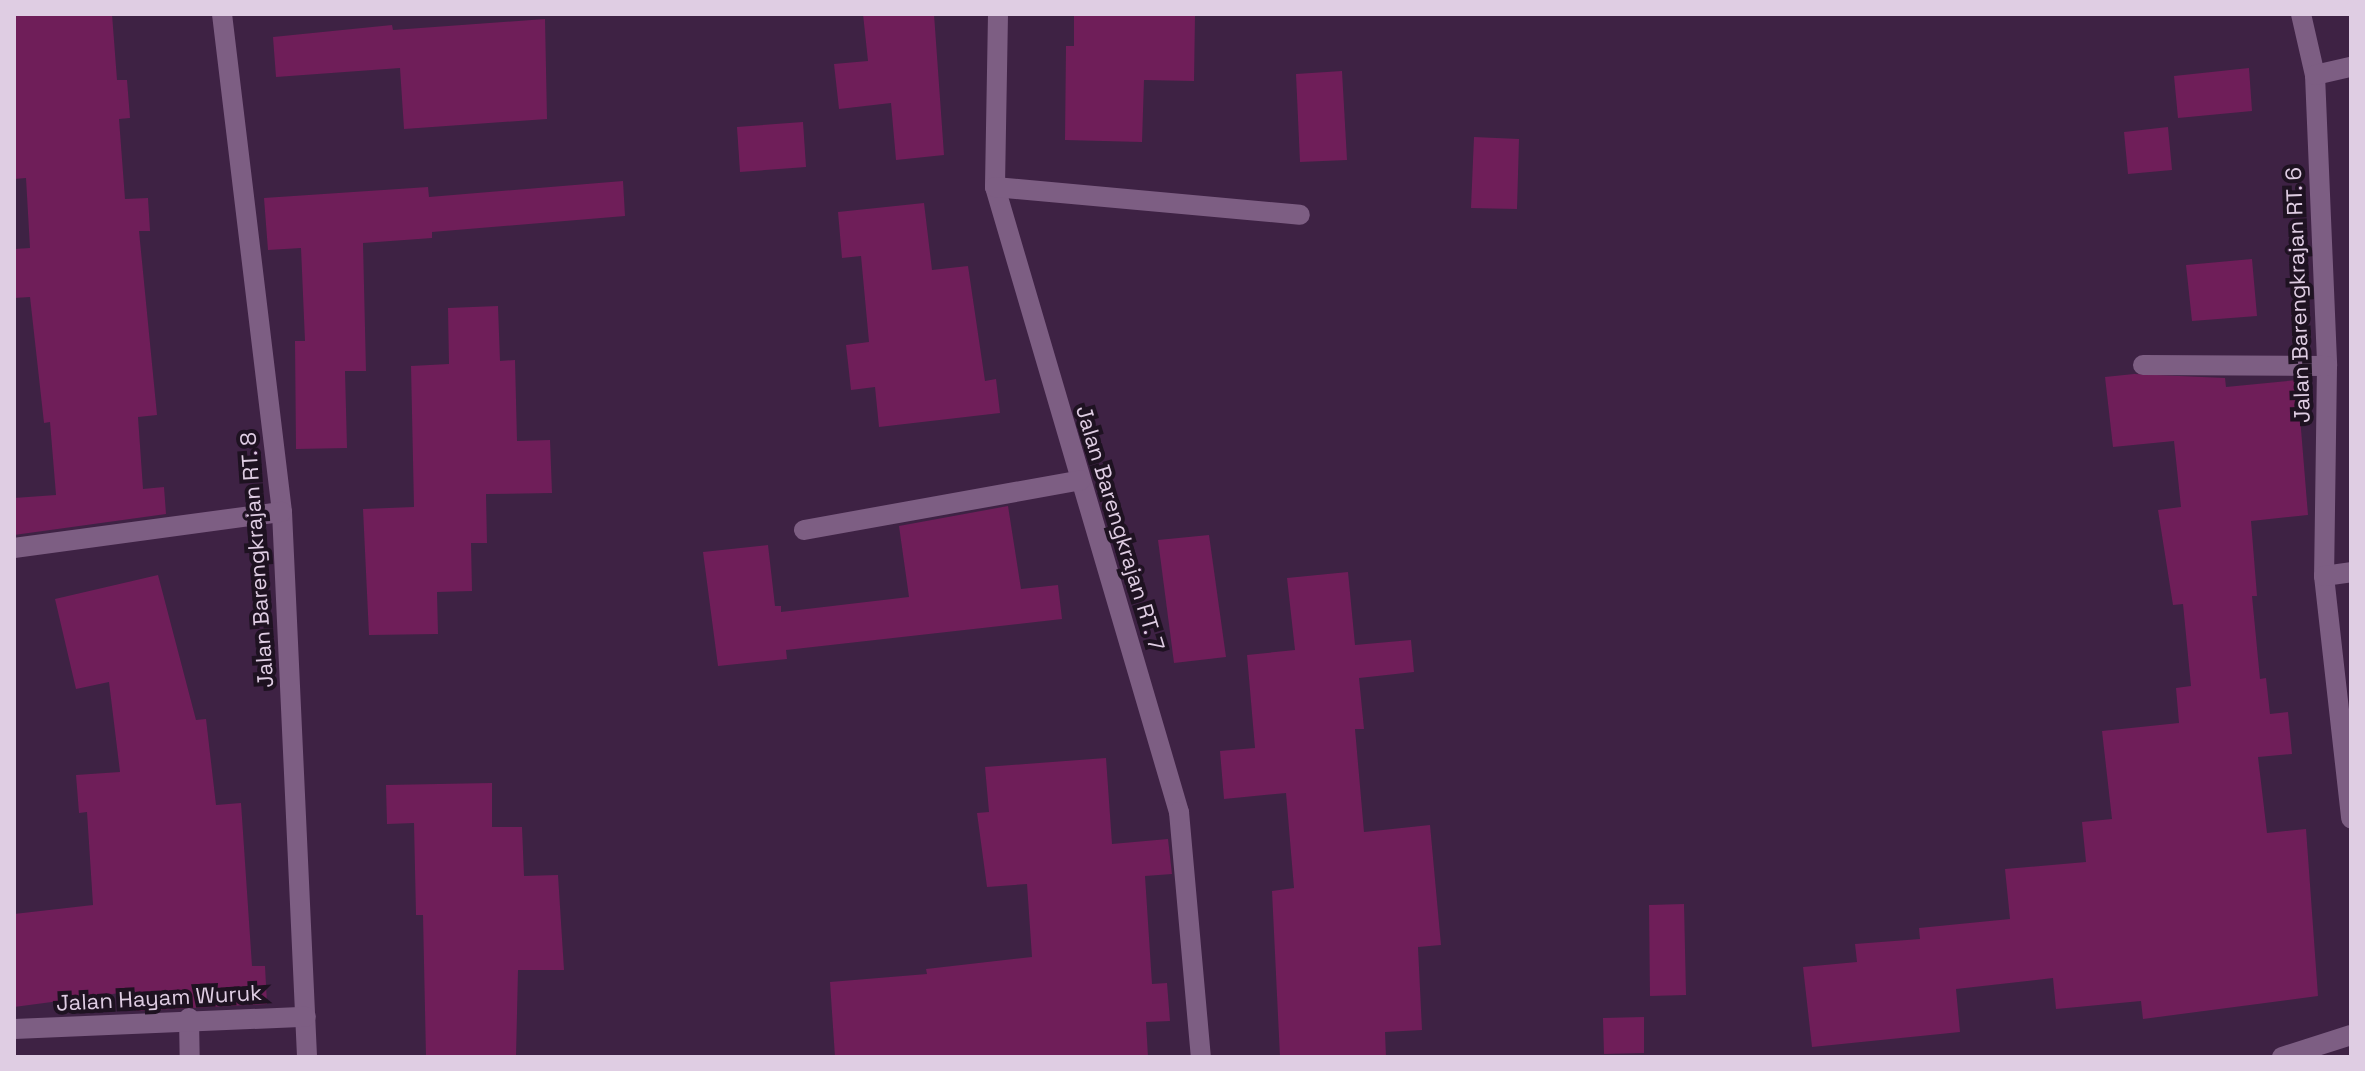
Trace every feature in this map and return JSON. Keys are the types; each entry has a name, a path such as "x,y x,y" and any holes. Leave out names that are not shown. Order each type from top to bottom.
{"street":[{"name":"Jalan Barengkrajan RT. 8","path":"222,14 282,512 307,1057"},
{"name":"Jalan Barengkrajan RT. 7","path":"998,14 995,187 1179,812 1201,1057"},
{"name":"Jalan Barengkrajan RT. 6","path":"2301,14 2315,75 2327,366 2324,576 2351,818"},
{"path":"2315,75 2351,67"},
{"path":"995,187 1300,215"},
{"path":"2143,365 2327,366"},
{"path":"804,530 1081,480"},
{"path":"14,548 282,512"},
{"path":"2324,576 2351,572"},
{"name":"Jalan Hayam Wuruk","path":"14,1029 189,1018 306,1017"},
{"path":"189,1018 190,1057"},
{"path":"2282,1057 2351,1035"}],"building":[{"path":"14,14 112,14 117,80 127,80 130,118 119,119 125,199 148,198 150,231 139,231 157,415 138,417 143,489 164,487 166,514 14,535 14,498 56,495 50,422 44,423 30,297 14,298 14,249 30,248 26,178 14,179"},
{"path":"863,14 934,14 944,155 896,160 891,103 839,109 834,64 868,61"},
{"path":"1074,14 1195,15 1194,81 1144,80 1142,142 1065,140 1066,46 1074,46"},
{"path":"545,19 547,119 404,129 400,68 276,77 273,37 392,25 393,30"},
{"path":"2249,68 2252,111 2178,118 2174,76"},
{"path":"1342,71 1347,160 1300,162 1296,74"},
{"path":"803,122 806,167 740,172 737,127"},
{"path":"2168,127 2172,170 2128,174 2124,132"},
{"path":"1474,137 1519,139 1517,209 1471,208"},
{"path":"623,181 625,216 432,232 432,238 363,243 366,371 345,371 347,448 296,449 295,341 305,341 301,248 268,250 264,198 428,187 429,197"},
{"path":"924,203 932,270 968,266 985,381 996,379 1000,413 879,427 875,387 851,390 846,345 869,342 861,256 842,258 838,212"},
{"path":"2252,259 2257,316 2192,321 2186,265"},
{"path":"498,306 500,361 515,360 517,441 550,440 552,493 486,494 487,543 471,543 472,591 437,592 438,634 369,635 363,509 414,507 411,366 449,364 448,308"},
{"path":"2134,374 2225,378 2226,387 2297,380 2308,515 2251,521 2257,596 2252,596 2260,679 2266,678 2270,714 2288,712 2292,754 2258,757 2267,833 2306,829 2318,996 2143,1019 2141,1001 2056,1009 2053,978 1956,989 1960,1032 1812,1047 1803,967 1857,962 1855,944 1920,939 1919,928 2010,919 2005,869 2086,862 2082,822 2112,819 2102,731 2179,723 2176,688 2191,686 2183,604 2173,605 2158,510 2181,507 2174,441 2113,447 2105,377"},
{"path":"1008,506 1021,589 1058,585 1062,619 786,650 787,659 718,666 703,552 768,545 775,606 781,606 781,612 909,597 899,526"},
{"path":"1209,535 1226,657 1174,663 1158,540"},
{"path":"1348,572 1355,645 1411,640 1414,672 1359,678 1364,729 1355,729 1364,832 1430,825 1441,945 1418,947 1422,1030 1385,1032 1386,1057 1280,1057 1272,891 1294,888 1286,793 1224,799 1220,751 1255,748 1247,655 1295,650 1287,578"},
{"path":"158,575 196,720 206,719 216,805 241,803 252,966 265,966 267,1004 136,1011 135,991 14,1007 14,914 93,905 87,812 79,813 76,775 120,772 109,682 76,689 55,599"},
{"path":"1106,758 1112,844 1168,839 1172,874 1145,876 1152,984 1167,983 1170,1021 1146,1022 1148,1057 835,1057 830,982 927,974 926,969 1032,957 1027,884 987,887 977,813 989,812 985,767"},
{"path":"492,783 492,827 522,827 524,876 558,875 564,970 518,970 516,1057 426,1057 423,915 416,915 414,823 387,824 386,785"},
{"path":"1684,904 1686,995 1650,996 1649,905"},
{"path":"1644,1017 1644,1053 1604,1054 1603,1018"}]}
